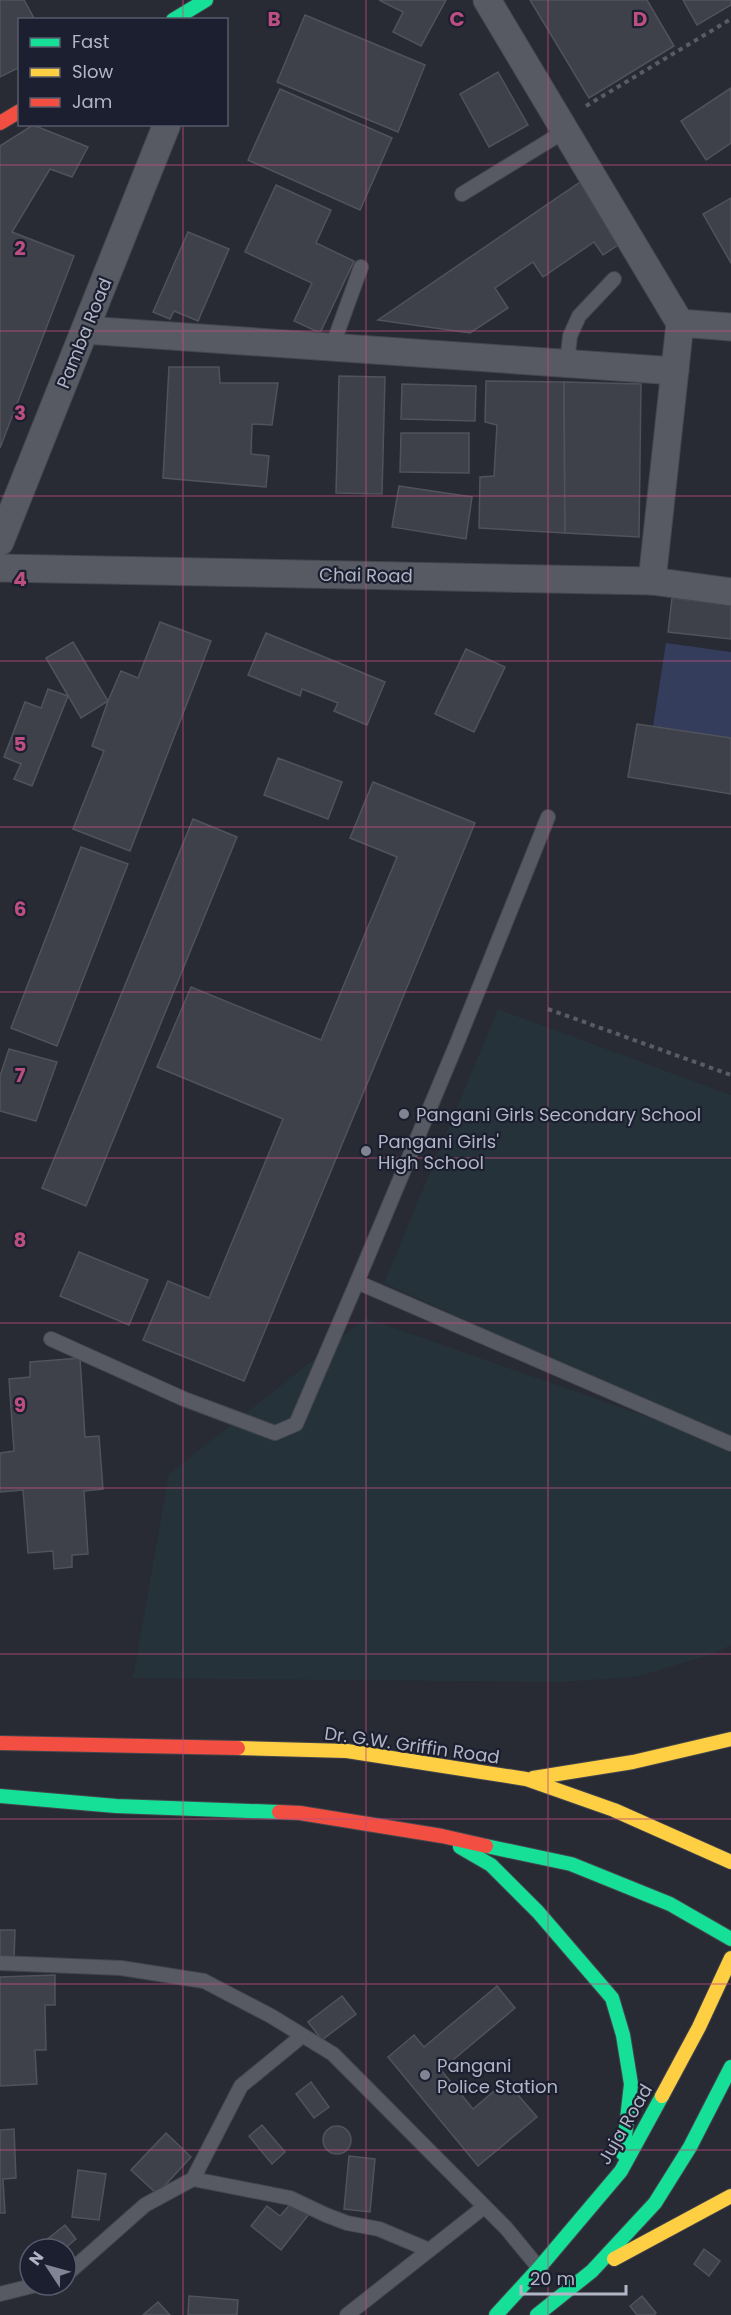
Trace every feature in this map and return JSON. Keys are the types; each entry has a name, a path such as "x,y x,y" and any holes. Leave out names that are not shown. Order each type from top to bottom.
{"main road":[{"path":"0,123 18,112"},
{"path":"526,1779 608,1768 671,1756 731,1739"},
{"name":"Dr. G.W. Griffin Road","path":"0,1743 347,1750 526,1779 614,1810 731,1862"},
{"path":"0,1754 119,1744"},
{"path":"0,1796 116,1806 300,1813 442,1836 571,1864 670,1904 731,1939"},
{"path":"23,1811 116,1806"},
{"path":"442,1836 491,1865 538,1912 612,1998 623,2035 631,2084 621,2171"},
{"name":"Juja Road","path":"496,2315 621,2171 699,2027 731,1958"},
{"path":"537,2315 592,2271 655,2203 690,2147 731,2067"},
{"path":"592,2271 731,2196"}],"street":[{"path":"487,0 680,323 652,581"},
{"name":"Pamba Road","path":"0,542 166,126"},
{"path":"680,323 731,327"},
{"path":"85,330 675,371"},
{"name":"Chai Road","path":"0,568 652,581 731,592"}],"lane":[{"path":"462,194 562,127"},
{"path":"332,347 362,267"},
{"path":"567,363 570,336 579,316 614,279"},
{"path":"51,1339 184,1399 275,1433 296,1424 457,1043 548,817"},
{"path":"357,1282 731,1444"},
{"path":"0,1962 121,1968 204,1981 271,2016 333,2054 506,2228 539,2268"},
{"path":"78,2264 145,2205 193,2179 241,2086 302,2036"},
{"path":"193,2179 290,2198 326,2215 348,2223 379,2229 429,2250"},
{"path":"347,2315 484,2207"},
{"path":"0,2294 18,2290"}],"path":[{"path":"562,127 731,19"},
{"path":"548,1009 731,1075"}],"shaded area":[{"path":"498,1009 731,1095 731,1440 384,1283"},
{"path":"366,1318 694,1433 731,1453 731,1645 713,1654 636,1677 561,1682 133,1678 169,1474"}],"water":[{"path":"666,643 731,652 731,738 653,726"}],"building":[{"path":"0,0 24,0 34,18 18,18 18,68 0,77"},
{"path":"379,0 446,0 421,46 393,32 403,12"},
{"path":"530,0 647,0 674,46 589,98"},
{"path":"683,0 731,0 731,5 697,25"},
{"path":"305,15 425,65 398,132 277,82"},
{"path":"498,72 528,125 489,147 460,94"},
{"path":"731,88 731,143 706,160 681,121"},
{"path":"280,89 392,138 360,210 248,160"},
{"path":"31,126 36,126 88,147 72,177 50,169 12,232 74,256 0,448 0,146"},
{"path":"586,178 627,239 603,255 594,242 543,277 533,262 495,288 508,308 470,333 378,320"},
{"path":"276,185 331,210 316,243 354,261 320,333 294,321 312,283 245,252"},
{"path":"731,198 731,263 703,214"},
{"path":"188,232 229,249 198,321 174,311 170,319 153,312"},
{"path":"169,367 219,367 220,383 278,383 272,425 252,424 251,454 269,456 266,487 163,478"},
{"path":"339,376 385,377 382,494 336,493"},
{"path":"486,381 564,382 565,533 479,528 480,477 494,476 497,425 485,422"},
{"path":"564,382 641,384 639,537 565,533"},
{"path":"402,384 476,386 475,421 401,419"},
{"path":"401,433 469,433 469,473 400,472"},
{"path":"399,486 472,497 466,539 392,527"},
{"path":"672,598 731,605 731,639 668,632"},
{"path":"160,622 211,641 130,851 73,829 104,751 92,746 108,701 121,671 138,678"},
{"path":"266,633 385,682 367,725 334,711 338,703 302,689 300,696 248,675"},
{"path":"73,642 108,701 81,718 46,658"},
{"path":"466,649 505,667 474,732 435,714"},
{"path":"48,689 68,696 32,786 14,779 21,764 4,757 25,702 41,708"},
{"path":"637,724 731,738 731,794 628,777"},
{"path":"278,758 342,782 328,819 264,795"},
{"path":"373,782 475,823 244,1381 143,1340 168,1281 209,1298 283,1119 157,1067 191,987 321,1040 397,857 350,838"},
{"path":"193,819 237,837 86,1206 42,1188"},
{"path":"81,847 128,864 57,1046 11,1028"},
{"path":"9,1049 57,1062 36,1121 0,1111 0,1076"},
{"path":"79,1252 148,1280 129,1325 60,1296"},
{"path":"80,1358 85,1437 99,1436 103,1489 84,1491 88,1554 72,1555 72,1567 54,1569 53,1551 28,1553 23,1490 0,1492 0,1453 14,1451 9,1379 30,1377 30,1362"},
{"path":"0,1930 15,1930 14,1961 0,1961"},
{"path":"55,1975 55,2005 45,2005 46,2050 35,2050 37,2084 0,2086 0,1977"},
{"name":"Pangani Police Station","path":"497,1986 515,2008 441,2070 473,2109 506,2081 537,2117 478,2166 388,2057 414,2035 424,2047"},
{"path":"342,1996 356,2014 322,2040 308,2022"},
{"path":"311,2082 329,2107 314,2118 296,2094"},
{"path":"262,2125 285,2152 272,2164 249,2136"},
{"path":"337,2126 347,2130 351,2140 347,2150 337,2154 327,2150 323,2140 327,2130"},
{"path":"14,2129 16,2178 3,2179 5,2213 0,2213 0,2130"},
{"path":"166,2133 191,2157 157,2194 131,2170"},
{"path":"349,2156 375,2159 370,2212 344,2209"},
{"path":"78,2170 106,2174 99,2220 72,2217"},
{"path":"293,2201 309,2214 281,2250 251,2226 267,2206 280,2216"},
{"path":"65,2225 74,2237 50,2237"},
{"path":"704,2249 720,2261 709,2276 694,2264"},
{"path":"189,2296 238,2300 237,2315 188,2315"},
{"path":"642,2296 656,2313 654,2315 637,2315 630,2306"},
{"path":"158,2302 170,2315 143,2315"}],"traffic: fast":[{"path":"176,18 206,0"},
{"path":"0,1796 116,1806 279,1812"},
{"path":"486,1846 571,1864 670,1904 731,1939"},
{"path":"460,1847 491,1865 538,1912 612,1998 623,2035 631,2084 623,2154"},
{"path":"537,2315 592,2271 655,2203 690,2147 731,2067"},
{"path":"496,2315 621,2171 662,2096"}],"traffic: slow":[{"path":"533,1778 633,1762 731,1739"},
{"path":"238,1748 347,1751 526,1779 614,1810 731,1862"},
{"path":"662,2096 699,2027 731,1958"},
{"path":"614,2259 731,2196"}],"traffic: jam":[{"path":"0,123 18,112"},
{"path":"0,1743 238,1748"},
{"path":"279,1812 300,1813 442,1836 486,1846"}],"place":[{"name":"Pangani Girls Secondary School","path":"404,1114"},
{"name":"Pangani Girls' High School","path":"366,1151"},
{"name":"Pangani Police Station","path":"425,2075"}]}
